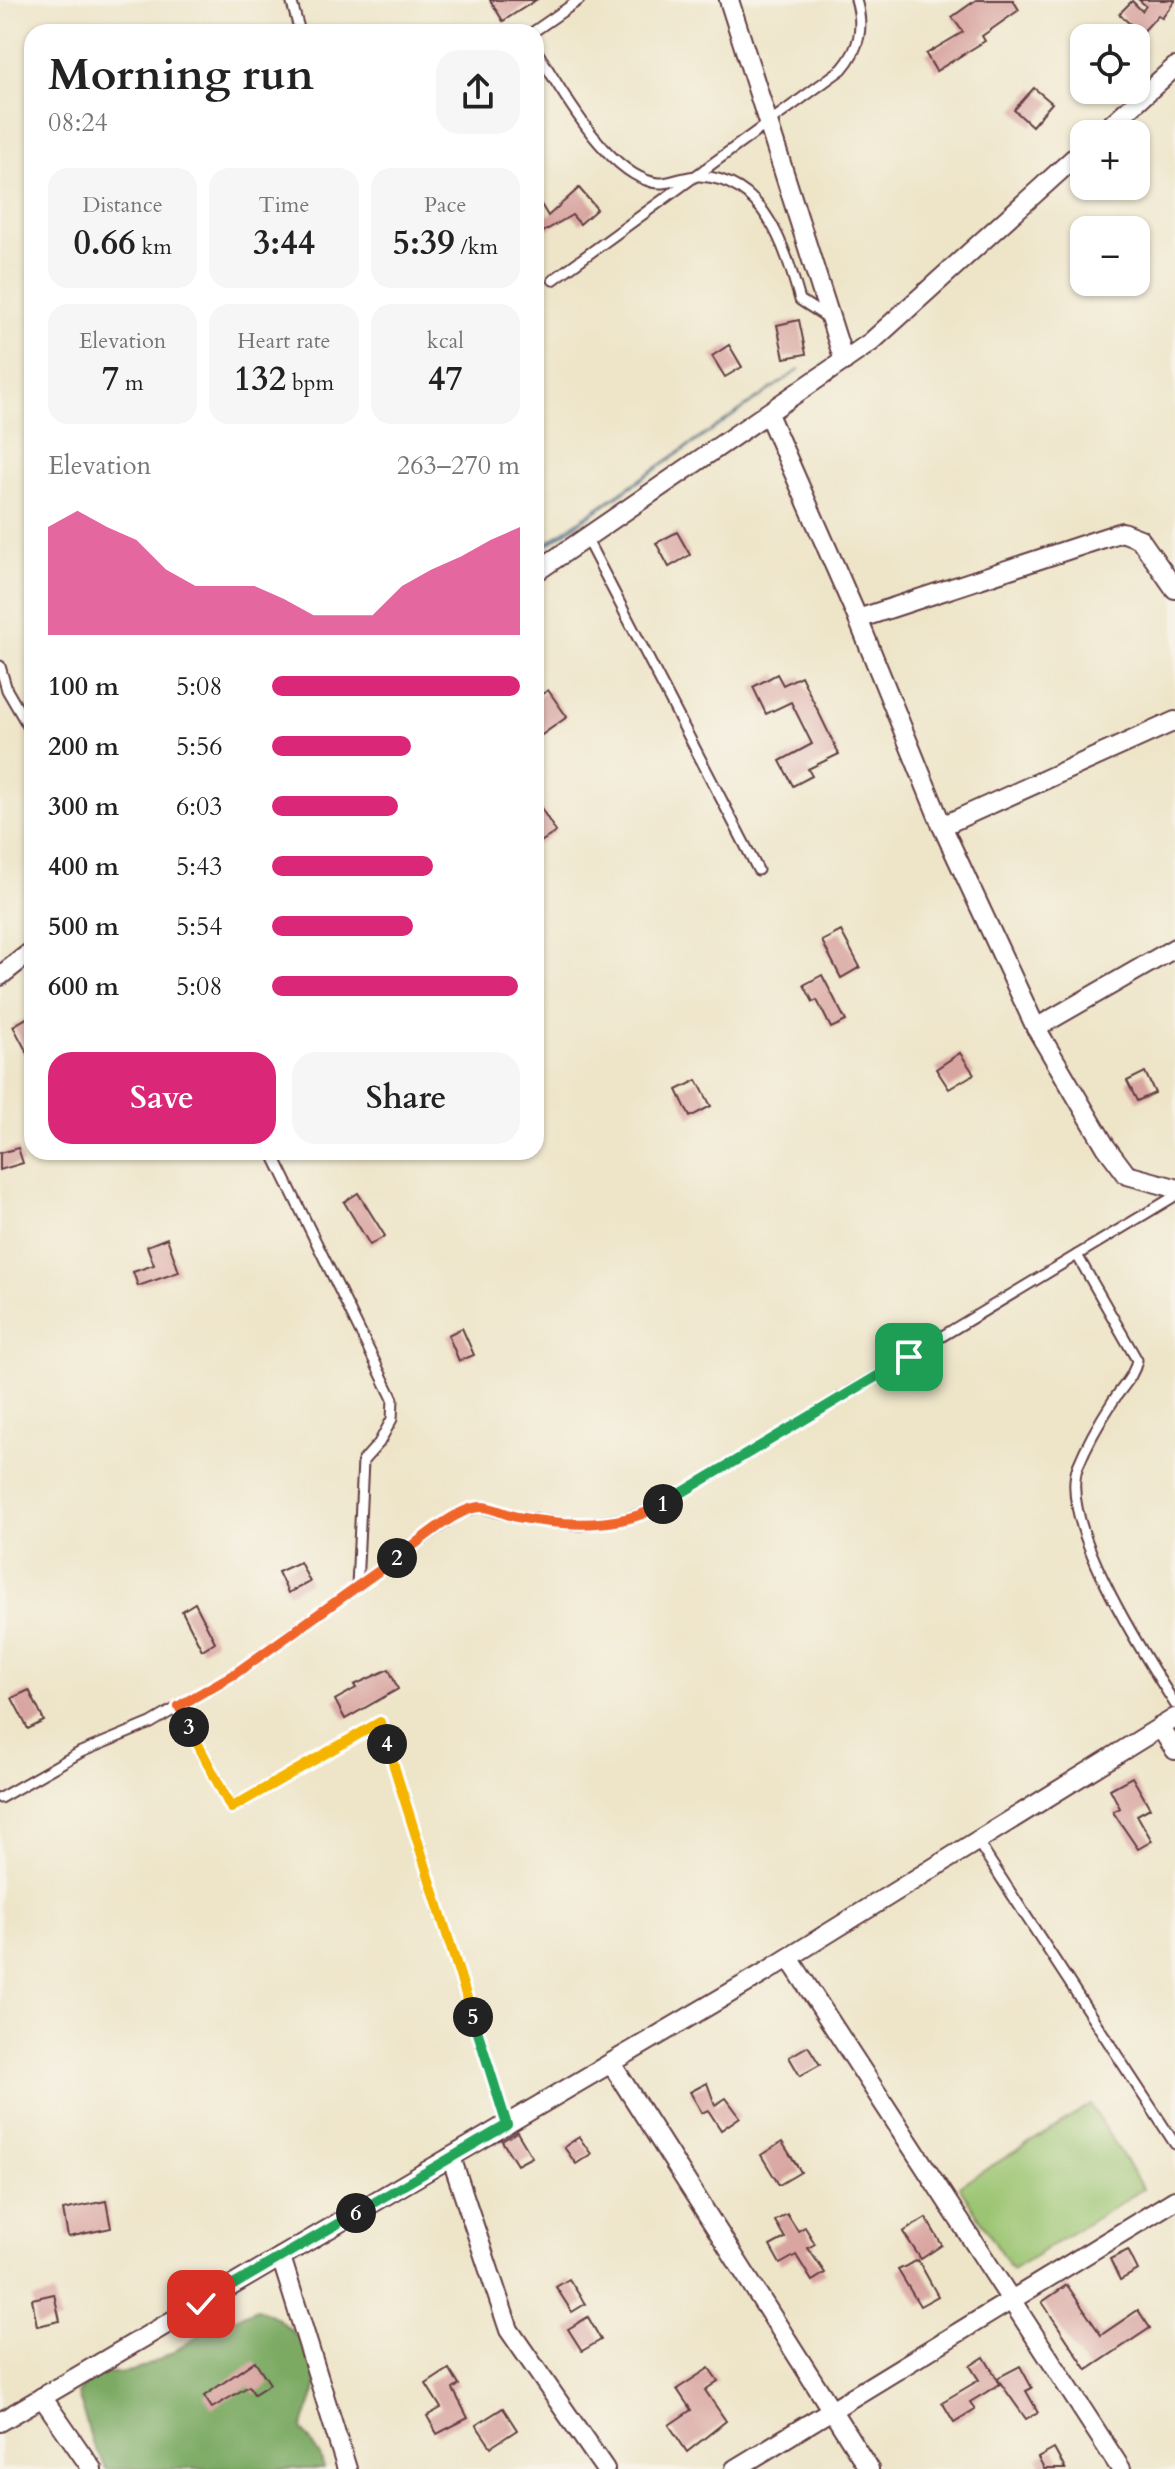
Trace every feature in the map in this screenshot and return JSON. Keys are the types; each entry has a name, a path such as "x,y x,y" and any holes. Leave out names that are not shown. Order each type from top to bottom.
{"street":[{"path":"729,0 844,361"},
{"path":"1116,120 1175,67"},
{"path":"544,567 871,342 1070,162"},
{"path":"768,414 858,619 942,826 1036,1028 1106,1147 1127,1175 1175,1188"},
{"path":"858,619 1122,532 1140,539 1175,589"},
{"path":"942,826 1175,721"},
{"path":"1036,1028 1175,948"},
{"path":"0,976 24,957"},
{"path":"0,2422 789,1958 1168,1722 1175,1750"},
{"path":"789,1958 1121,2469"},
{"path":"611,2063 869,2469"},
{"path":"451,2157 509,2330 605,2469"},
{"path":"735,2469 1175,2200"},
{"path":"281,2257 347,2469"},
{"path":"42,2397 92,2469"}],"lane":[{"path":"291,0 298,24"},
{"path":"544,24 579,0"},
{"path":"553,280 842,69 854,55 861,23 856,0"},
{"path":"544,61 602,144 631,173 664,185 698,176 728,182 761,206 784,247 800,300 831,320"},
{"path":"586,538 758,870"},
{"path":"0,666 7,690 24,719"},
{"path":"276,1160 393,1399 392,1419 379,1443 363,1461 357,1586"},
{"path":"0,1798 81,1752 129,1734 236,1673 459,1513 481,1507 515,1517 580,1525 624,1519 655,1509 1175,1196"},
{"path":"1077,1255 1137,1360 1131,1377 1113,1401 1079,1463 1073,1481 1078,1522 1137,1645 1175,1704"},
{"path":"179,1706 231,1808 380,1722 507,2125"},
{"path":"977,1841 1175,2144"}],"green space":[{"path":"1091,2105 1143,2189 1012,2270 959,2186"},
{"path":"257,2309 288,2327 312,2359 317,2382 302,2429 320,2456 324,2469 106,2469 92,2442 78,2394 85,2384 97,2375 146,2366 212,2329"}],"water":[{"path":"800,369 544,547 544,545"}],"building":[{"path":"490,0 536,0 503,21"},
{"path":"976,0 1013,0 1019,10 982,36 985,41 936,71 926,54 963,32 952,17"},
{"path":"1139,0 1175,0 1162,18 1158,15 1150,24 1130,24 1119,14 1132,1 1142,11 1146,6"},
{"path":"1034,88 1052,103 1032,126 1014,110"},
{"path":"579,188 597,209 580,224 572,215 544,231 544,209 548,216"},
{"path":"799,320 806,354 784,358 777,325"},
{"path":"729,345 742,367 725,377 712,356"},
{"path":"677,532 690,555 669,567 656,543"},
{"path":"777,674 783,685 801,676 839,754 808,769 812,776 793,786 780,761 812,744 791,702 766,714 753,687"},
{"path":"548,690 567,717 544,733 544,693"},
{"path":"544,813 556,832 544,840"},
{"path":"841,931 860,967 841,978 822,941"},
{"path":"822,975 846,1021 831,1028 817,1000 813,1002 804,985"},
{"path":"24,1020 24,1047 13,1026"},
{"path":"960,1053 974,1074 949,1089 936,1069"},
{"path":"1145,1072 1155,1093 1137,1101 1127,1081"},
{"path":"697,1080 711,1106 690,1117 677,1090"},
{"path":"18,1148 23,1163 0,1170 0,1153"},
{"path":"358,1193 385,1236 370,1245 344,1202"},
{"path":"167,1238 179,1272 138,1286 133,1272 154,1265 147,1246"},
{"path":"462,1328 474,1355 459,1361 448,1335"},
{"path":"300,1562 310,1582 288,1593 278,1572"},
{"path":"195,1603 215,1642 202,1650 182,1611"},
{"path":"389,1669 398,1689 345,1719 335,1700 356,1688 354,1685"},
{"path":"29,1690 44,1721 28,1729 12,1698"},
{"path":"1132,1777 1150,1808 1137,1815 1152,1841 1138,1849 1113,1812 1120,1808 1110,1789"},
{"path":"808,2046 820,2065 800,2076 789,2057"},
{"path":"707,2083 715,2105 726,2098 740,2117 721,2130 708,2110 702,2113 690,2092"},
{"path":"517,2132 532,2157 517,2165 502,2141"},
{"path":"579,2137 591,2154 576,2164 564,2147"},
{"path":"782,2142 801,2172 779,2185 761,2155"},
{"path":"106,2201 111,2228 68,2237 63,2210"},
{"path":"787,2214 798,2231 805,2227 815,2244 808,2248 825,2273 812,2281 796,2255 780,2264 770,2246 785,2238 775,2221"},
{"path":"926,2218 942,2245 921,2259 903,2232"},
{"path":"1128,2250 1138,2270 1120,2280 1110,2259"},
{"path":"918,2260 938,2296 920,2306 898,2270"},
{"path":"569,2279 585,2304 572,2312 556,2287"},
{"path":"1067,2285 1101,2335 1138,2310 1150,2328 1087,2370 1042,2302"},
{"path":"54,2294 60,2321 37,2326 32,2299"},
{"path":"588,2317 601,2340 582,2351 568,2329"},
{"path":"984,2357 1000,2384 970,2402 975,2409 954,2422 942,2402 979,2380 970,2366"},
{"path":"255,2361 270,2384 254,2394 249,2386 212,2408 204,2396"},
{"path":"1020,2366 1032,2388 1026,2391 1038,2412 1026,2419 997,2378"},
{"path":"709,2368 718,2381 705,2390 726,2421 687,2452 669,2425 691,2410 677,2389"},
{"path":"449,2369 459,2385 453,2389 468,2418 437,2434 427,2416 441,2408 426,2384"},
{"path":"503,2408 517,2430 491,2447 476,2425"},
{"path":"1054,2449 1065,2469 1044,2469 1038,2458"}],"route":[{"path":"201,2304 507,2125 380,1722 231,1808 179,1706 236,1673 459,1513 481,1507 515,1517 580,1525 624,1519 655,1509 909,1357"}]}
